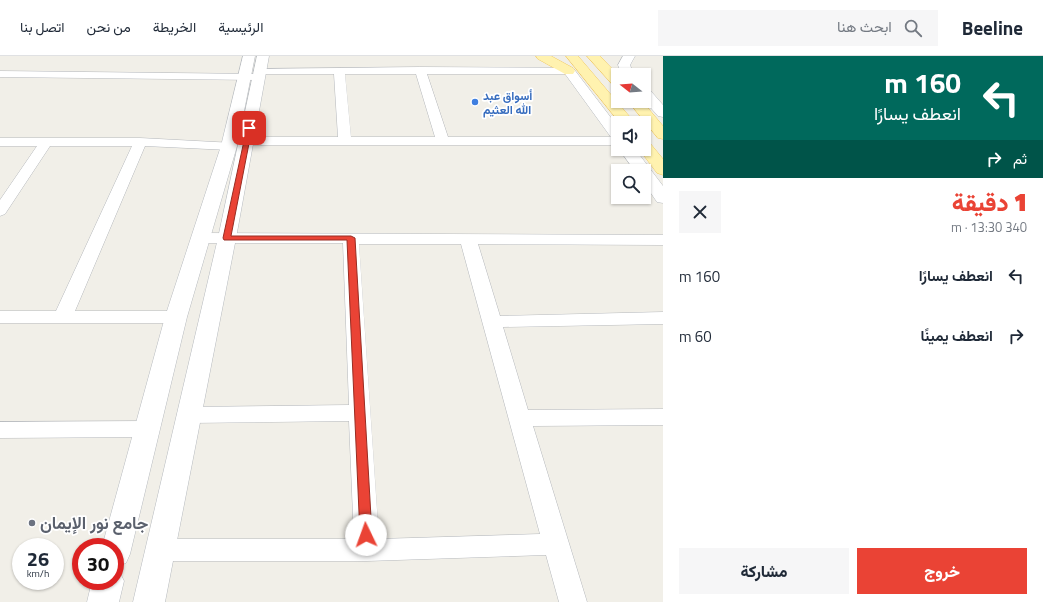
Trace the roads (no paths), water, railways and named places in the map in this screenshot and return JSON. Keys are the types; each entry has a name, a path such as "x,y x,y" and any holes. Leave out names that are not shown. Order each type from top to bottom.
{"main road":[{"path":"542,56 569,71"},
{"path":"572,56 622,116"},
{"path":"593,56 611,75"},
{"path":"641,108 663,134"},
{"path":"651,154 663,170"}],"street":[{"path":"624,68 624,61 628,56"},
{"path":"0,74 255,67 339,71 569,71 611,128"},
{"path":"149,602 227,238 237,143 255,67"},
{"path":"420,70 443,141"},
{"path":"339,71 345,141"},
{"path":"651,100 663,113"},
{"path":"0,142 237,143 345,141 611,141"},
{"path":"0,211 46,142"},
{"path":"63,317 140,142"},
{"path":"119,538 176,317 201,238 237,143"},
{"path":"651,182 663,198"},
{"path":"0,188 16,188"},
{"path":"201,238 663,240"},
{"path":"351,238 366,550"},
{"path":"468,239 573,602"},
{"path":"0,317 176,317"},
{"path":"492,322 663,318"},
{"path":"188,415 360,413"},
{"path":"520,418 663,417"},
{"path":"0,430 148,429"},
{"path":"160,550 366,550 556,544"},
{"path":"103,602 106,590"}],"place":[{"name":"أسواق عبد الله العثيم","path":"475,102"},
{"name":"جامع نور الإيمان","path":"32,523"}]}
